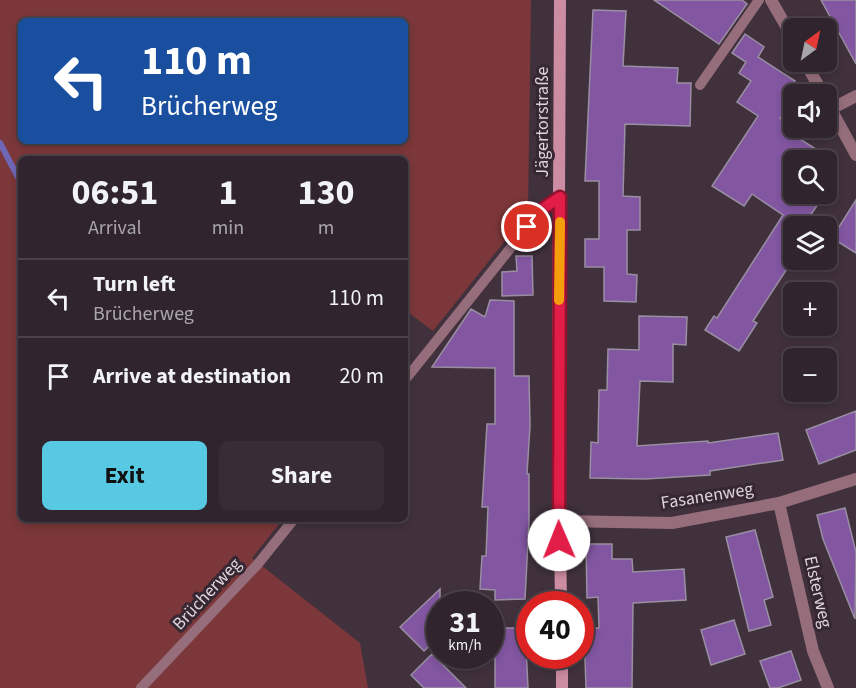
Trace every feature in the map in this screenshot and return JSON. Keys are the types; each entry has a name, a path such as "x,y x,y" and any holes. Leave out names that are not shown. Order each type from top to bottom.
{"street":[{"name":"Jägertorstraße","path":"560,0 561,591"},
{"path":"771,0 783,21"},
{"path":"837,102 856,96"},
{"path":"837,120 856,155"},
{"name":"Fasanenweg","path":"559,521 672,523 779,502 856,479"},
{"name":"Elsterweg","path":"779,502 813,651 828,688"},
{"path":"562,669 562,688"}],"lane":[{"path":"700,85 759,0"},
{"path":"408,376 541,210 560,197"},
{"name":"Brücherweg","path":"141,688 257,565 292,522"}],"shaded area":[{"path":"0,0 531,0 528,212 433,331 408,312 408,156 18,156 18,522 281,522 252,558 360,643 368,688 0,688"}],"building":[{"path":"654,0 742,0 747,4 719,44"},
{"path":"821,0 856,0 856,64 837,29 837,18 831,18"},
{"path":"593,10 626,11 623,66 678,68 677,83 691,83 690,126 625,124 623,196 640,197 640,230 627,230 627,274 637,275 636,302 604,301 604,267 585,267 585,239 599,239 599,181 585,181"},
{"path":"745,34 764,47 758,57 795,81 793,84 783,84 783,114 780,118 783,120 783,138 798,138 817,150 783,150 783,204 818,204 810,216 783,216 783,270 786,270 753,321 757,323 739,351 705,330 714,316 717,318 783,215 752,194 744,206 712,186 758,116 737,102 751,81 739,73 746,62 732,53"},
{"path":"856,200 856,253 837,241 837,230"},
{"path":"516,256 532,256 533,295 502,296 502,272 517,271"},
{"path":"490,300 514,301 514,376 529,376 530,426 527,474 529,474 529,522 525,591 516,591 516,599 504,600 504,591 480,589 482,556 486,556 488,507 482,507 487,424 495,424 495,368 432,367 471,309 485,317"},
{"path":"639,316 687,317 686,345 673,344 673,382 640,381 637,446 708,441 708,443 778,433 783,460 710,471 710,475 645,479 590,478 591,442 598,443 599,390 607,390 608,349 639,350"},
{"path":"856,411 856,450 819,464 806,430"},
{"path":"845,508 856,552 855,619 823,539 817,515"},
{"path":"755,530 773,597 764,600 771,625 749,631 726,537"},
{"path":"586,544 612,544 612,559 632,559 633,572 684,569 686,600 633,603 632,688 586,688 585,669 594,669 594,628 599,628 598,597 594,597 594,591 587,591"},
{"path":"426,602 426,649 424,651 400,627"},
{"path":"734,620 745,654 711,665 701,630"},
{"path":"504,628 516,628 516,669 527,669 528,688 495,688 495,669 504,669"},
{"path":"791,651 801,680 778,688 770,688 760,661"},
{"path":"426,660 426,669 447,669 466,688 424,688 411,675"}],"waterway":[{"path":"0,143 18,177"}],"slow traffic":[{"path":"559,300 560,222"}],"route":[{"path":"527,227 541,210 560,197 559,540"}]}
